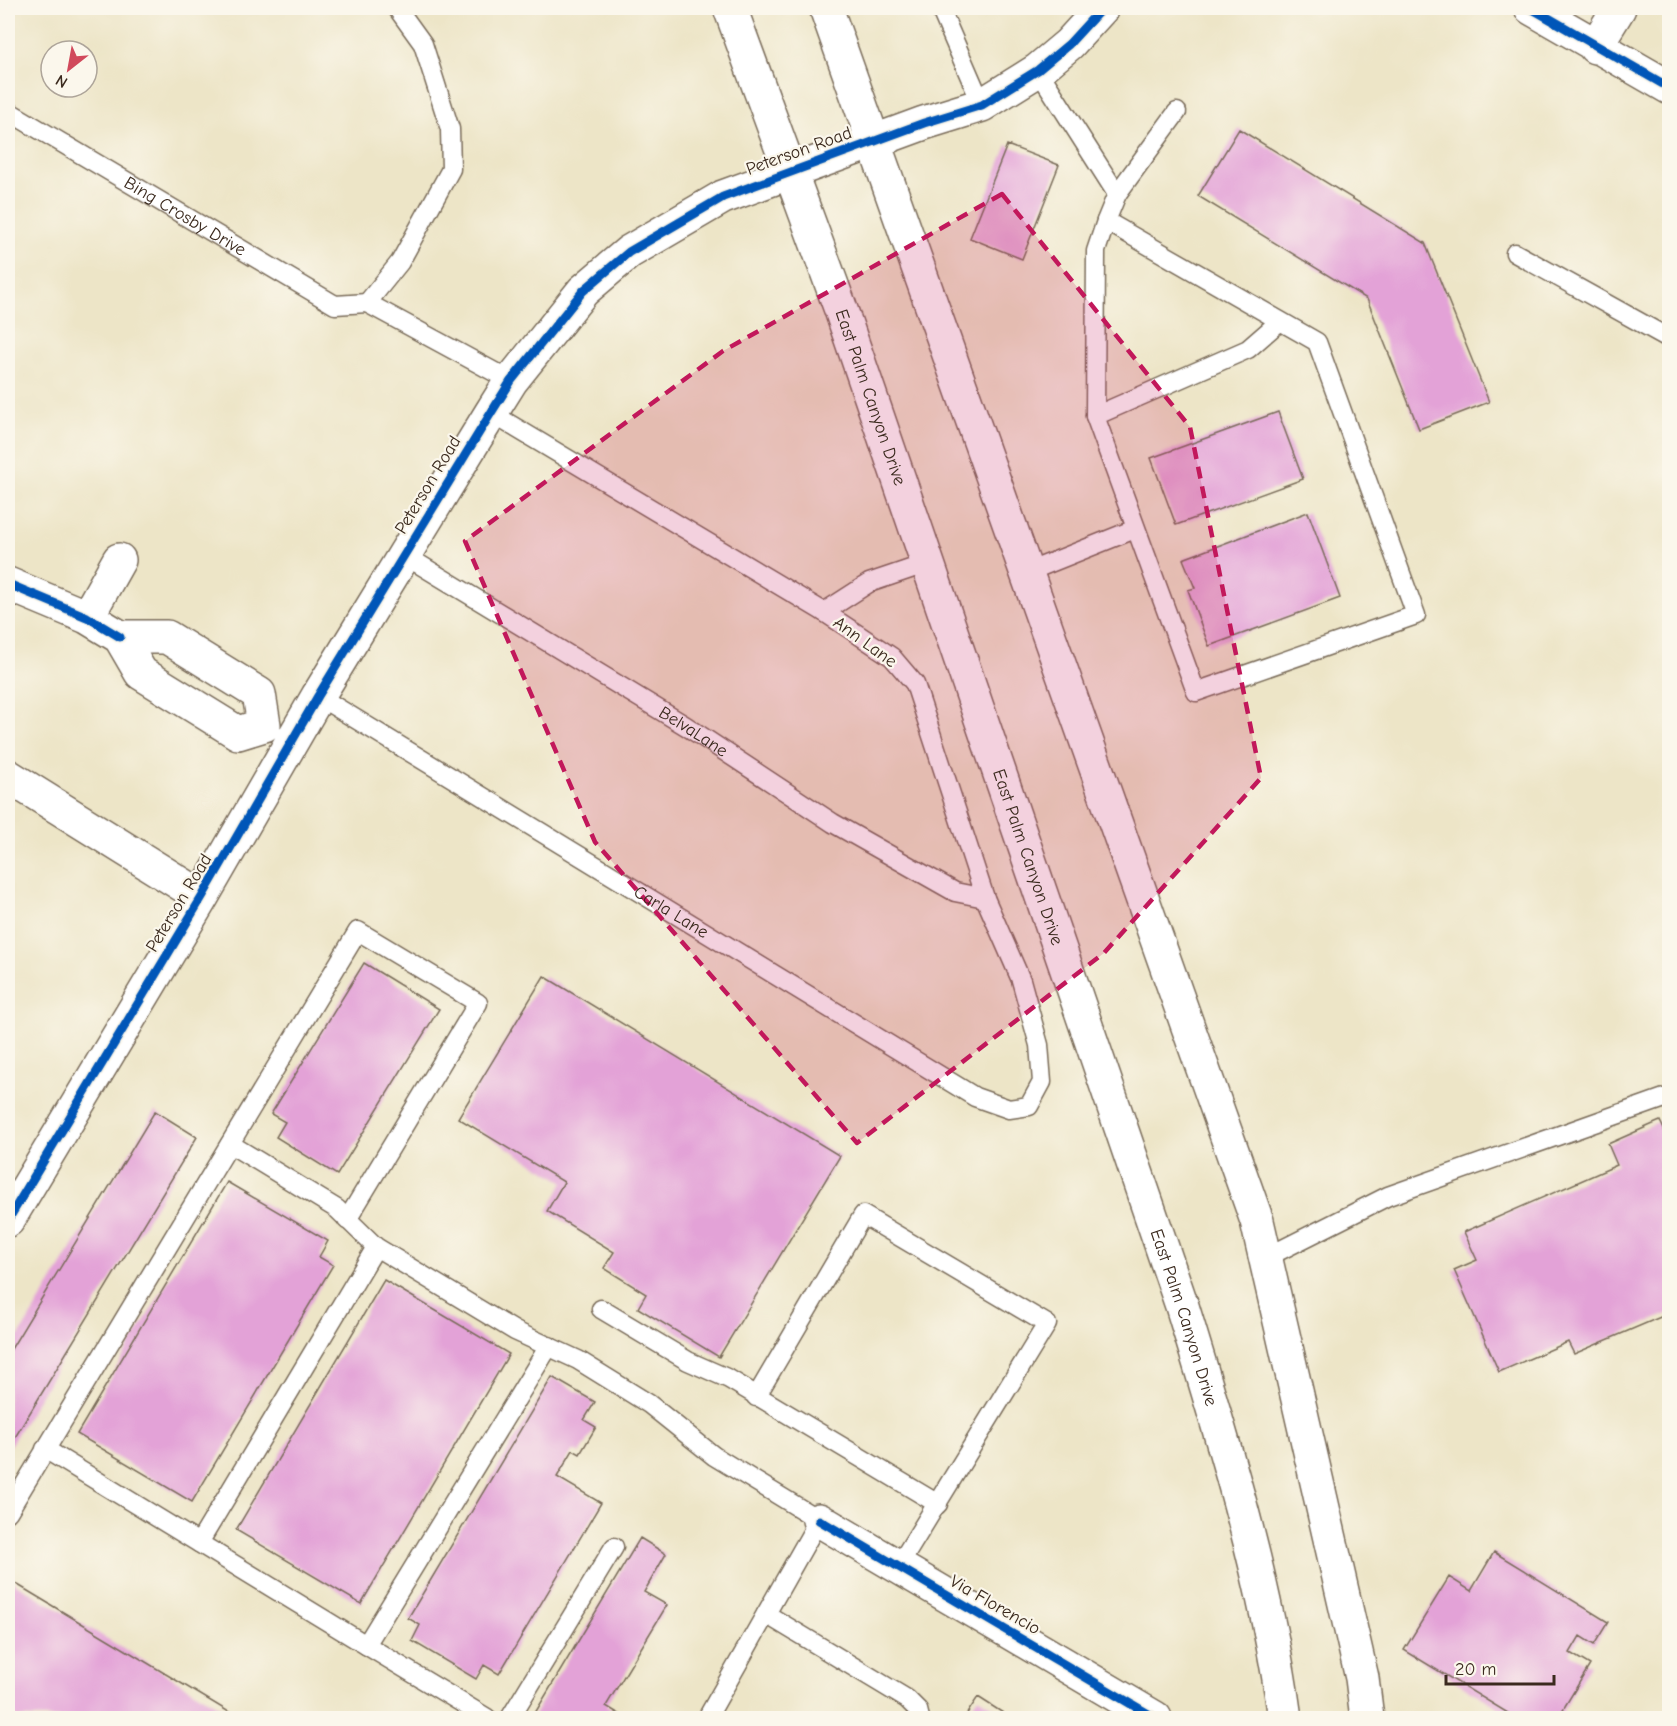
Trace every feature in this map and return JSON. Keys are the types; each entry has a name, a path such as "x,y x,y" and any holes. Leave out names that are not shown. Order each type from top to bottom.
{"main road":[{"name":"East Palm Canyon Drive","path":"730,8 840,307 1182,1306 1224,1445 1277,1662 1285,1719"},
{"path":"826,8 1257,1221 1362,1678 1367,1719"},
{"name":"Peterson Road","path":"8,1220 202,897 277,734 318,696 491,413 512,381 583,291 629,252 723,197 874,141 982,105 1038,70 1069,44 1101,8"},
{"path":"1532,8 1595,47 1670,88"},
{"path":"1595,47 1619,8"},
{"path":"87,617 119,560"},
{"path":"8,584 87,617 120,637 141,673 238,733 277,734 259,694 167,637 120,637"},
{"path":"8,776 202,897"},
{"name":"Via Florencio","path":"819,1520 1155,1719"}],"lane":[{"path":"397,8 423,44 450,129 451,169 400,262 367,303 512,381"},
{"path":"940,8 982,105"},
{"path":"1038,70 1117,194"},
{"name":"Bing Crosby Drive","path":"8,111 335,305 367,303"},
{"path":"1106,220 1317,342 1416,615 1196,692 1095,416 1096,251 1106,220 1117,194 1177,112"},
{"path":"1515,253 1670,339"},
{"path":"1095,416 1248,349 1279,322"},
{"name":"Ann Lane","path":"491,413 824,612 892,657 915,684 985,898 1021,981 1039,1045 1042,1082 1029,1106"},
{"path":"1025,573 1136,529"},
{"name":"BelvaLane","path":"404,555 686,726 833,823 955,892 985,898"},
{"path":"824,612 869,583 928,563"},
{"name":"Carla Lane","path":"318,696 975,1097 1009,1109 1029,1106"},
{"path":"8,1512 358,931 478,1003 347,1220"},
{"path":"1265,1258 1388,1196 1670,1096"},
{"path":"230,1144 337,1209 376,1247 515,1331 578,1360 649,1404 714,1455 819,1520 766,1614 715,1716"},
{"path":"756,1397 863,1215 1047,1324 898,1567"},
{"path":"199,1543 376,1247"},
{"path":"601,1309 688,1360 729,1379 938,1504"},
{"path":"366,1645 549,1346"},
{"path":"45,1449 487,1719"},
{"path":"510,1719 614,1547"},
{"path":"766,1614 907,1699 918,1710 920,1719"}],"highlighted area":[{"path":"1002,194 1190,427 1261,778 1104,953 857,1143 595,842 465,541 723,351"}],"building":[{"path":"1239,129 1425,243 1489,402 1419,429 1367,299 1198,196"},
{"path":"1007,145 1059,165 1022,259 970,238"},
{"path":"1278,412 1303,479 1176,525 1151,458"},
{"path":"1308,512 1340,598 1209,646 1188,590 1195,588 1183,559"},
{"path":"364,963 439,1009 337,1175 276,1137 285,1122 271,1114"},
{"path":"544,976 840,1156 719,1357 638,1308 646,1294 604,1268 614,1252 547,1211 564,1182 458,1118"},
{"path":"155,1111 197,1137 8,1449 8,1354"},
{"path":"1660,1121 1670,1142 1670,1313 1574,1354 1568,1342 1499,1372 1454,1270 1477,1260 1464,1232 1617,1165 1608,1144"},
{"path":"227,1182 328,1241 319,1257 333,1265 192,1502 77,1434"},
{"path":"384,1280 509,1354 361,1604 236,1530"},
{"path":"552,1377 595,1402 584,1420 596,1427 580,1454 573,1450 557,1477 601,1503 499,1674 484,1665 476,1679 412,1641 420,1625 408,1618"},
{"path":"640,1538 666,1554 644,1592 667,1605 606,1706 626,1718 532,1718"},
{"path":"1494,1552 1608,1622 1594,1645 1580,1636 1570,1653 1590,1665 1562,1711 1574,1718 1516,1718 1404,1650 1449,1577 1471,1591"},
{"path":"8,1579 239,1718 18,1718 8,1712"},
{"path":"978,1697 1011,1718 964,1718"}],"cycle path":[{"path":"8,1220 202,897 318,696 491,413 511,381 583,291 629,252 723,197 924,123 982,105 1038,70 1069,44 1102,8"},
{"path":"1531,8 1670,88"},
{"path":"8,584 87,617 120,637"},
{"path":"819,1520 1155,1718"}]}
